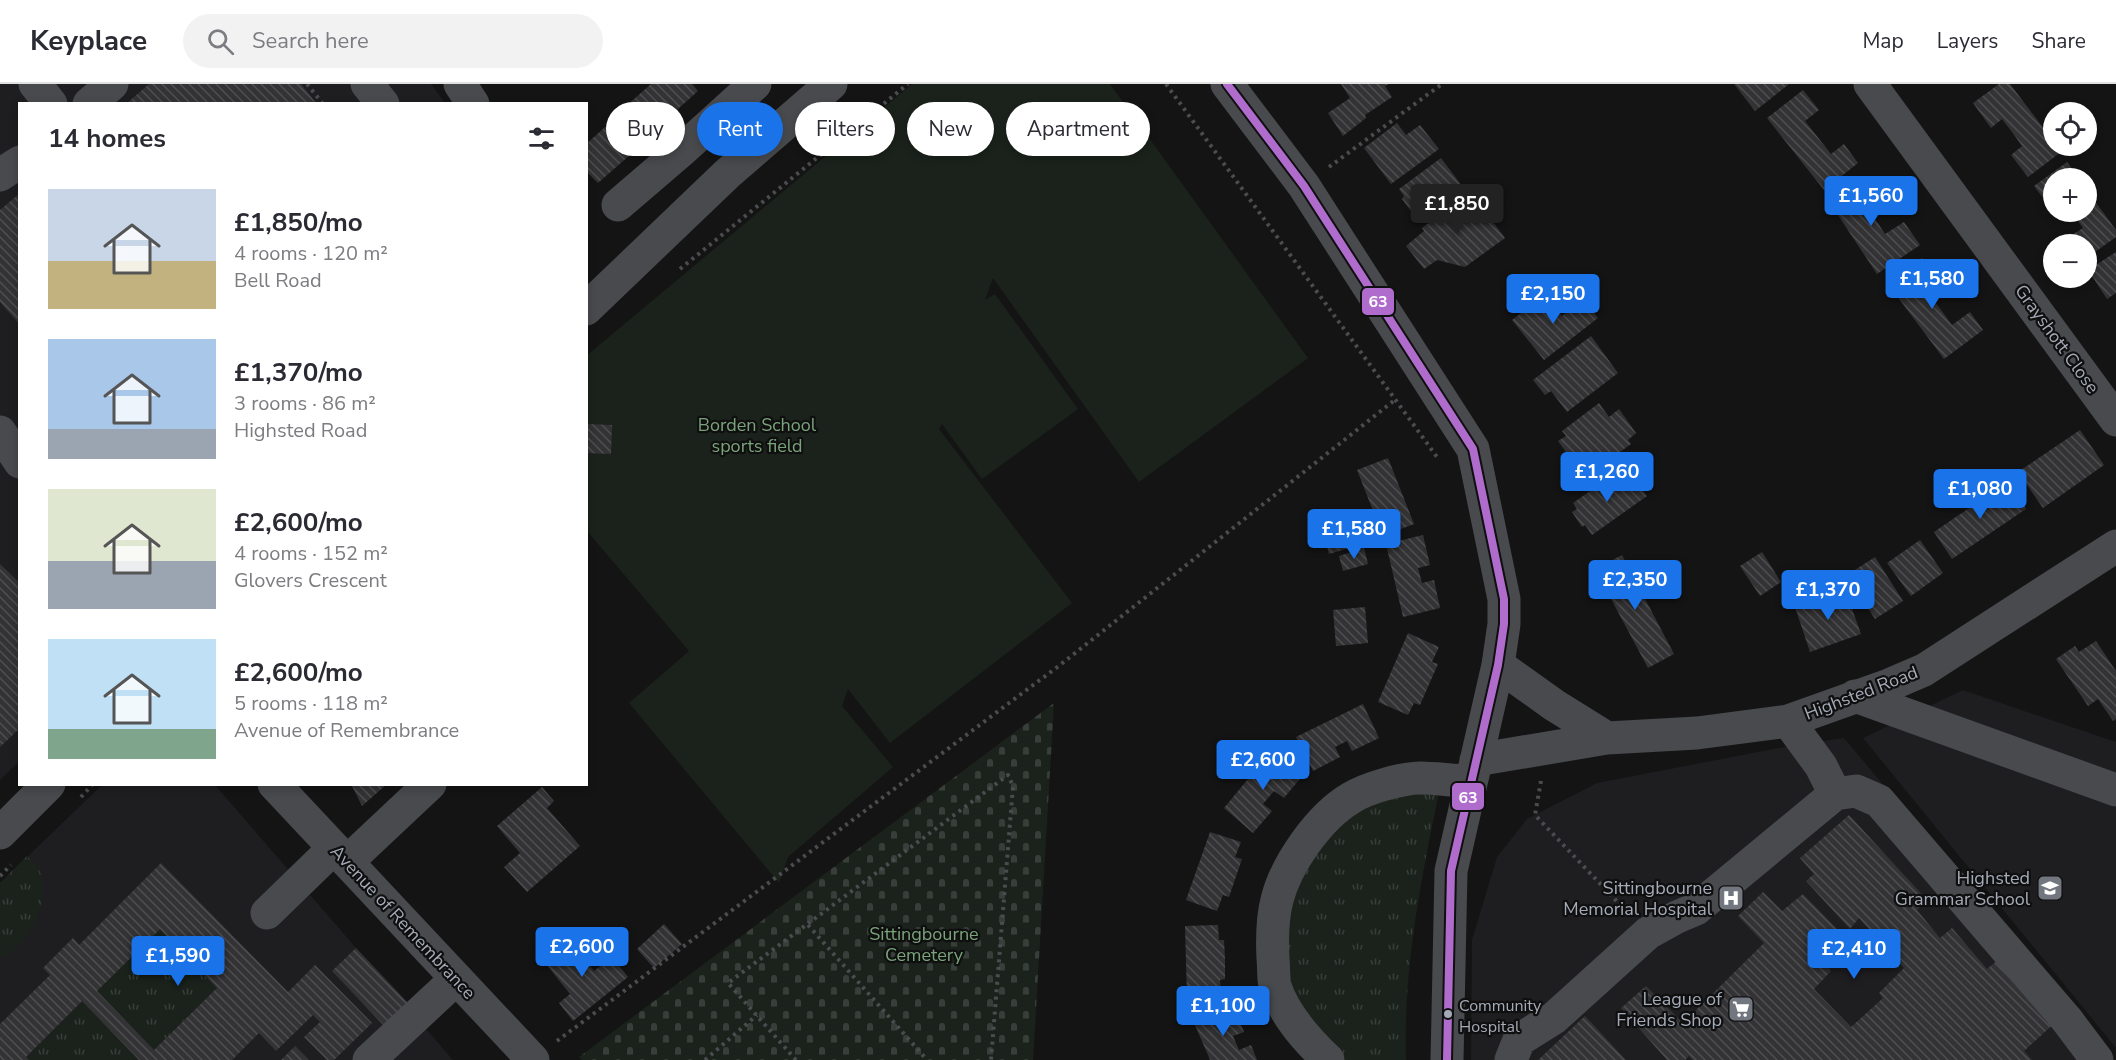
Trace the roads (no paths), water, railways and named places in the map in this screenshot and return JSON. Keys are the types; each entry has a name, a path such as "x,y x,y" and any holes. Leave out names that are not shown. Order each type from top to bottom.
{"street":[{"path":"35,84 49,102"},
{"path":"90,102 112,84"},
{"path":"367,84 381,102"},
{"path":"460,84 472,102"},
{"path":"618,205 755,84"},
{"path":"590,300 727,174 831,84"},
{"path":"1227,84 1304,186 1473,449 1504,599 1504,624 1498,665 1451,871 1447,1060"},
{"name":"Grayshott Close","path":"1870,84 2116,420"},
{"name":"Highsted Road","path":"1328,1060 1310,1042 1290,1015 1275,985 1273,923 1277,898 1288,872 1305,843 1324,819 1351,798 1385,785 1473,770 1607,738 1697,734 1788,721 1924,670 2116,546"},
{"path":"1498,665 1554,705 1607,738"},
{"path":"1855,696 2116,790"},
{"path":"1788,721 1821,766 1835,794"},
{"path":"0,833 47,786"},
{"name":"Avenue of Remembrance","path":"276,786 533,1060"},
{"path":"267,913 427,786"},
{"path":"1511,1060 1520,1040 1554,1018 1647,933 1677,916 1696,909 1835,794 1856,791 1879,801 2067,1020 2097,1060"},
{"path":"369,1060 456,979"}],"place":[{"name":"Highsted Grammar School","path":"2050,888"},
{"name":"Sittingbourne Memorial Hospital","path":"1731,898"},
{"name":"League of Friends Shop","path":"1741,1009"},
{"name":"Community Hospital","path":"1448,1014"}],"park label":[{"name":"Borden School sports field","path":"757,435"},
{"name":"Sittingbourne Cemetery","path":"924,944"}]}
